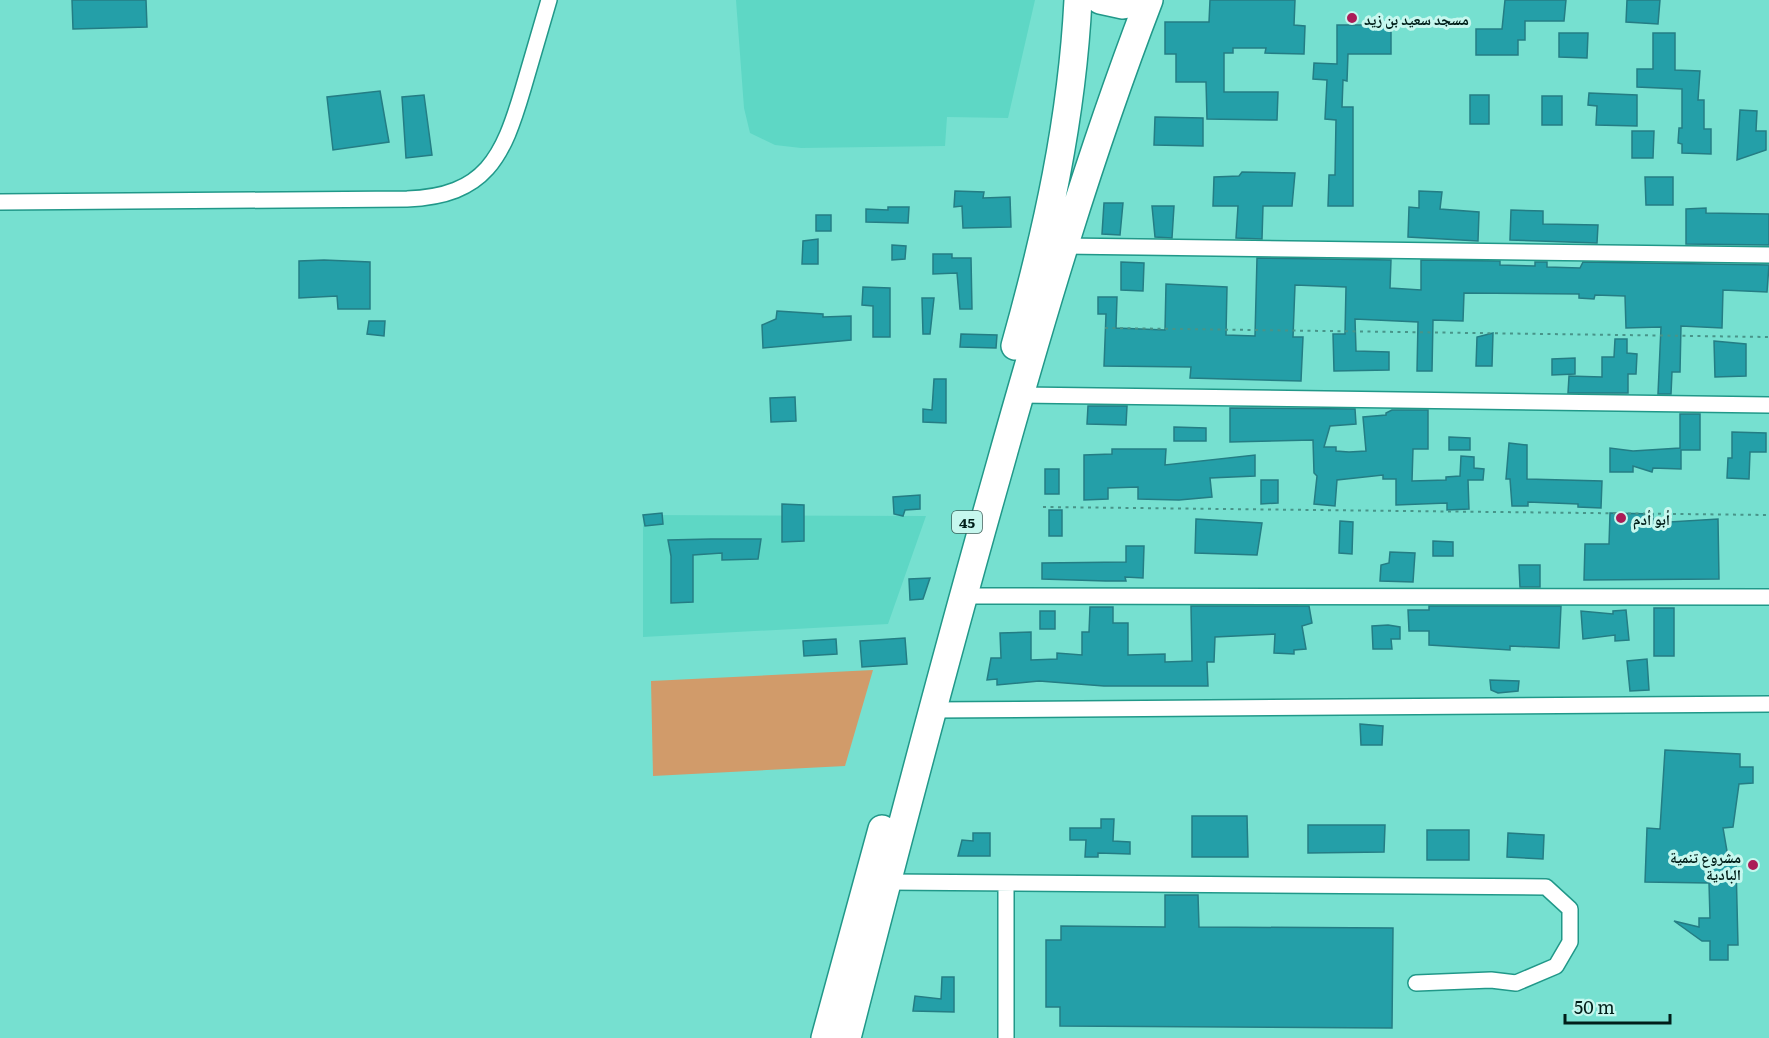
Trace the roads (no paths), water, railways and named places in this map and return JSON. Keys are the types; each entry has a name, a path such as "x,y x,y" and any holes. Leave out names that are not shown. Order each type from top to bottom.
{"highway":[{"name":"45","path":"825,1038 1040,254 1065,134 1078,0"},
{"path":"1100,0 1123,5 1142,0"},
{"name":"45","path":"847,1038 963,596 1063,246 1119,77 1149,0"}],"street":[{"path":"0,202 407,199 448,193 473,181 484,172 505,144 549,0"},
{"path":"1063,246 1769,255"},
{"path":"1020,395 1769,405"},
{"path":"963,596 1769,597"},
{"path":"932,710 1769,704"},
{"path":"887,882 1546,888 1570,909 1570,942 1556,966 1516,982 1491,980 1416,983"},
{"path":"1006,884 1006,1038"}],"place":[{"name":"مسجد سعيد بن زيد","path":"1352,18"},
{"name":"أبو أدم","path":"1621,518"},
{"name":"مشروع تنمية البادية","path":"1753,865"}]}
